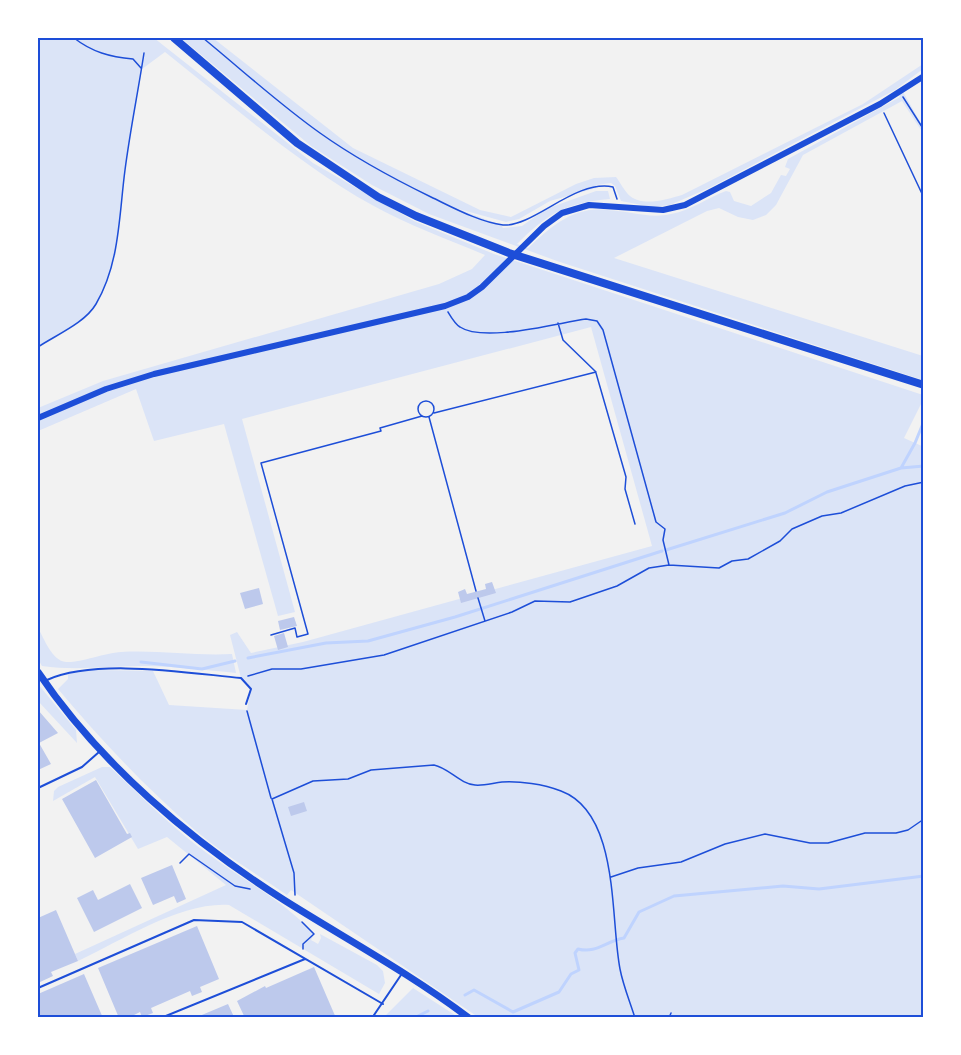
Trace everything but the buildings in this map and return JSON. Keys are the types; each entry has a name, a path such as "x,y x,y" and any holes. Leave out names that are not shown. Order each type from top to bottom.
{"main road":[{"path":"174,38 297,142 378,196 416,216 509,253 924,385"},
{"path":"38,672 102,750 147,795 192,834 290,903 402,972 469,1017"}],"street":[{"path":"38,418 106,389 154,374 445,306 468,297 494,278 544,226 562,213 589,205 663,210 685,205 880,104 924,76"}],"lane":[{"path":"44,682 57,675 94,670 153,671 241,678 251,689 246,704"},
{"path":"38,788 82,767 102,750"},
{"path":"38,988 194,920 242,922 383,1004"},
{"path":"161,1017 305,958"},
{"path":"372,1017 383,1004 402,972"}],"path":[{"path":"74,38 94,51 110,57 133,59 142,69"},
{"path":"204,38 321,134 396,180 454,208 501,225 513,225 555,202 607,186 613,187 619,206"},
{"path":"38,347 89,314 97,304 111,267 120,228 125,171 144,53"},
{"path":"900,92 924,130"},
{"path":"880,104 924,198"},
{"path":"445,306 460,327 479,333 586,319 597,321 603,330 656,522 665,529 663,540 669,566"},
{"path":"558,323 562,340 596,372 626,477 625,489 635,524"},
{"path":"271,635 295,628 297,637 308,634 261,463 381,431 380,428 422,416 429,417 434,413 596,372"},
{"path":"422,416 418,408 424,401 433,404 434,413"},
{"path":"429,417 476,591"},
{"path":"241,678 272,669 301,669 384,655 485,622 535,601 570,602 617,586 649,568 669,566 709,570 719,568 732,561 748,559 780,541 792,530 822,516 857,507 905,486 924,482"},
{"path":"478,598 485,622"},
{"path":"246,704 294,873 295,896 290,903"},
{"path":"272,799 313,781 348,779 371,770 434,765 444,767 468,784 476,786 511,782 560,790 587,808 601,837 610,878 620,970 635,1017"},
{"path":"610,878 638,868 681,862 725,844 765,834 810,843 828,843 865,833 896,833 908,830 924,819"},
{"path":"180,863 189,854 234,886 247,887 258,893"},
{"path":"298,918 314,934 303,944 299,955"},
{"path":"669,1017 671,1013"}],"shaded area":[{"path":"38,38 154,38 313,163 414,221 494,254 923,395 923,400 904,438 924,447 923,1017 478,1017 291,890 287,895 218,848 159,798 91,727 58,689 68,679 68,674 94,670 153,671 169,705 247,710 251,689 241,678 230,635 237,632 251,653 303,642 652,546 591,327 242,419 295,612 278,616 224,424 154,441 136,389 38,431 38,408 103,381 439,284 472,269 485,255 400,219 344,189 266,133 165,52 142,69 125,169 117,243 108,280 101,296 86,316 38,347"},
{"path":"181,38 213,38 353,148 480,210 511,217 576,184 594,178 616,177 630,196 642,201 656,201 682,195 863,104 923,64 923,69 895,90 709,188 670,205 652,207 621,201 615,186 611,183 596,185 596,188 550,201 519,219 506,222 455,208 501,225 503,228 522,226 546,209 596,191 608,191 610,199 569,207 538,224 517,244 528,248 563,220 584,211 607,210 663,215 686,210 726,191 730,192 734,201 751,206 771,193 781,175 786,176 790,169 785,167 788,159 900,97 898,93 902,90 923,127 923,133 902,101 803,155 776,205 766,215 753,220 738,217 719,208 707,211 614,258 923,356 923,380 557,261 429,214 372,185 311,146"},
{"path":"38,628 46,643 61,661 78,661 121,652 232,654 236,673 155,666 80,668 42,666 38,659"},
{"path":"38,684 76,730 77,743 38,701"},
{"path":"102,767 110,767 184,835 303,922 314,934 311,940 318,944 320,934 377,965 383,971 385,983 379,994 229,905 210,906 172,916 78,961 75,954 226,885 167,837 138,849 95,777 53,801 54,791 58,787"},
{"path":"413,988 458,1017 384,1017"}],"waterway":[{"path":"666,550 785,513 827,492 901,468 924,421"},
{"path":"901,468 924,466"},
{"path":"248,658 326,643 368,641 455,617 662,551"},
{"path":"141,662 202,669 235,661"},
{"path":"465,995 474,990 513,1012 559,992 571,974 579,970 575,953 578,949 596,949 624,938 639,912 674,896 783,886 819,889 924,876"},
{"path":"414,1018 428,1011"}]}
